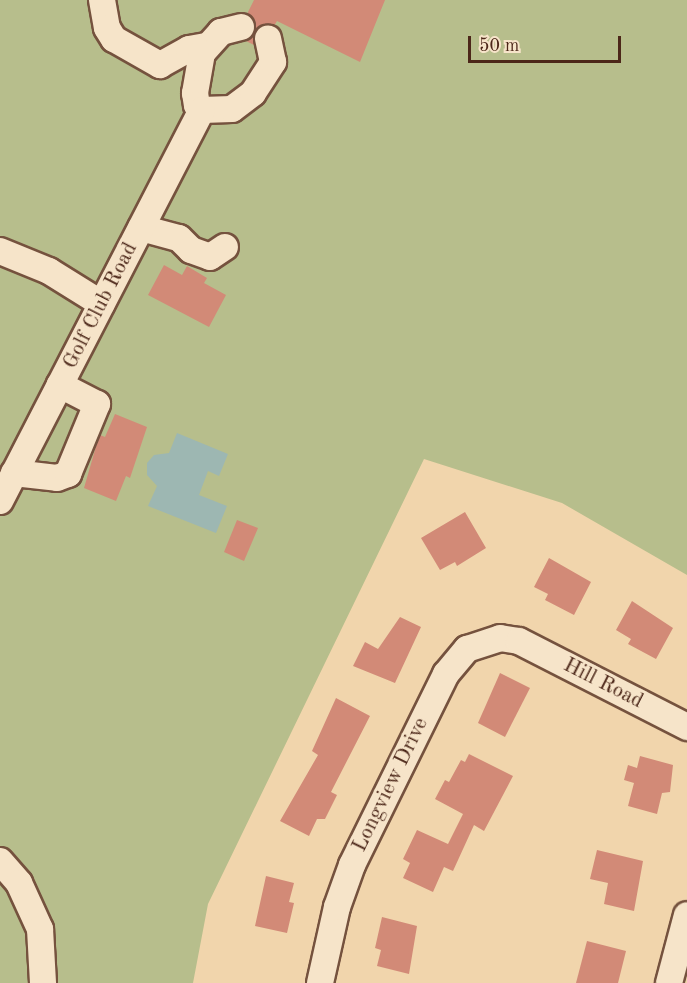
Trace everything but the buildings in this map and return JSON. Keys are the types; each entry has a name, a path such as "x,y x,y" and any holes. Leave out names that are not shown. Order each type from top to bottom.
{"street":[{"path":"102,0 106,28 114,39 160,65 189,50 206,46 221,32 241,27"},
{"path":"206,46 195,82 196,105 202,110 232,109 254,93 273,62 268,39"},
{"name":"Golf Club Road","path":"0,501 202,110"},
{"path":"141,228 179,238 191,250 210,257 225,248"},
{"path":"0,250 49,271 102,304"},
{"path":"14,473 57,478 68,474 97,404 60,385"},
{"name":"Longview Drive","path":"320,983 335,917 352,865 446,674 461,654 482,641 500,638 519,641"},
{"name":"Hill Road","path":"519,641 687,727"},
{"path":"0,861 19,883 40,929 43,983"},
{"path":"669,983 687,915"}],"green space":[{"path":"0,0 687,0 687,575 562,503 424,459 208,904 193,983 0,983"}],"water":[{"path":"177,433 228,454 219,476 208,471 199,495 227,506 216,533 148,506 157,486 147,475 147,463 154,455 169,453"}]}
